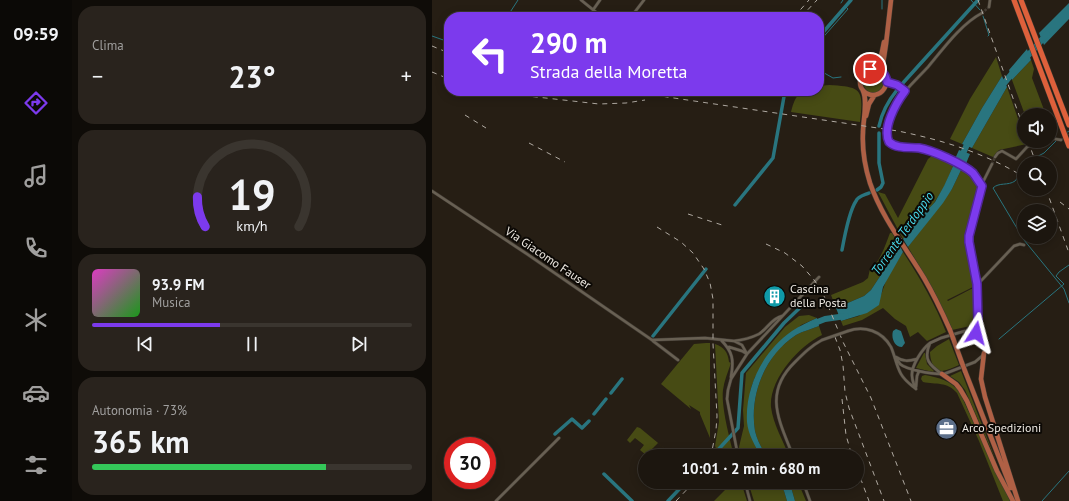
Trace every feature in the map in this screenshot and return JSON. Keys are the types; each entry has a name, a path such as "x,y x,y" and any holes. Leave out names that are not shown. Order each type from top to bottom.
{"highway":[{"path":"1014,0 1069,146"},
{"path":"1022,0 1069,125"}],"main road":[{"path":"864,123 869,104 874,96 885,90 887,82 882,64 886,49 891,0"},
{"path":"887,34 878,62 874,67 866,70 860,78 861,87 866,100 863,140 867,174 874,193 889,222 925,280 941,310 1017,501"},
{"path":"870,69 875,68 883,72"},
{"path":"863,91 874,96"},
{"path":"984,353 981,379 985,397 1017,501"},
{"path":"942,374 956,384 967,401 997,471 1013,501"}],"street":[{"path":"581,0 596,12"},
{"path":"593,10 600,0"},
{"path":"635,12 644,0"},
{"path":"988,7 990,0"},
{"path":"982,14 965,26 905,91 895,105 887,134 889,142 894,146 927,150 967,169 982,186"},
{"path":"887,82 897,85 905,91"},
{"path":"995,157 1002,150 1016,159 1026,148"},
{"path":"973,332 977,327 978,322 977,284 969,236 982,186 992,164"},
{"name":"Via Giacomo Fauser","path":"432,191 527,254 652,340 678,360"},
{"path":"977,284 1014,246 1020,244 1024,245"},
{"path":"731,379 746,354 819,277"},
{"path":"652,340 705,338 734,341 759,333 777,317 782,316"},
{"path":"790,449 777,412 777,392 785,372 808,349 822,340 860,328 874,331 891,347 903,378 916,389"},
{"path":"894,355 900,364 913,369 919,371 942,374 979,360 984,353 984,340 973,332 962,331 930,343 924,348 913,369 912,377 916,389"},
{"path":"721,340 728,347 732,357 733,367 727,399 737,449"},
{"path":"734,341 742,345 746,354"},
{"path":"930,343 928,350 928,362 942,374"},
{"path":"728,347 742,351 746,354"},
{"path":"894,355 898,359 908,361 918,358"},
{"path":"916,389 919,371"},
{"path":"496,501 559,438"},
{"path":"747,489 750,501"},
{"path":"806,489 810,501"}],"green space":[{"path":"996,57 1002,76 962,144 950,139 970,99"},
{"path":"1031,60 1034,69 1032,78 1043,108 1022,108 1012,80"},
{"path":"874,71 878,72 884,78 884,86 878,92 874,93 870,92 864,86 863,82 864,78 870,72"},
{"path":"824,86 848,87 858,92 861,102 860,122 791,112 798,96 824,96"},
{"path":"1007,87 1017,116 1017,146 999,150 993,157 972,148"},
{"path":"933,155 954,164 944,187 934,203 903,239 878,192 885,194 898,218 928,159"},
{"path":"962,168 972,174 977,182 979,191 968,230 967,240 975,286 947,300 948,301 975,287 976,321 975,325 952,330 934,291 908,247 952,189"},
{"path":"890,233 892,233 900,246 871,290 864,296 836,308 831,295 863,282 868,278 870,269 880,258"},
{"path":"903,252 927,291 946,332 927,341 918,332 910,337 906,326 895,319 883,308 862,320 843,326 841,321 859,316 881,295 887,278"},
{"path":"809,315 817,318 801,325 755,377 751,388 748,406 752,438 758,449 739,449 744,426 743,410 746,373 785,327 799,316"},
{"path":"819,326 822,335 813,340 795,355 780,375 775,385 772,396 772,413 786,449 763,449 755,431 754,417 757,390 768,365 776,353 785,343 799,334"},
{"path":"949,339 959,365 942,371 934,367 930,352"},
{"path":"710,343 710,438 700,412 689,405 691,409 661,384 694,344"},
{"path":"715,344 725,350 728,355 729,362 731,363 724,383 723,405 732,449 716,449 715,446 719,422"},
{"path":"924,353 927,364 934,371 933,372 916,368"},
{"path":"961,371 997,463 965,390 959,382 950,376"},
{"path":"925,375 949,382 960,393 1010,501 1003,501 979,441 957,393 945,385 923,382 921,379 922,376"},
{"path":"637,427 640,428 665,449 658,443 652,449 641,449 644,445 635,438 630,443 627,440"},
{"path":"726,489 743,489 747,501 714,501"},
{"path":"750,489 783,489 787,501 754,501"},
{"path":"792,489 801,489 806,501 795,501"}],"water":[{"path":"1069,3 1069,19 1044,45 1039,33"},
{"path":"1027,49 1031,60 1012,80 1009,70"},
{"path":"1002,76 1007,87 972,148 962,144 982,108"},
{"path":"959,150 970,154 965,166 954,161"},
{"path":"954,164 962,168 952,189 943,203 908,247 903,239 935,202"},
{"path":"900,246 903,252 883,287 879,305 867,313 841,321 836,308 864,296 871,290"},
{"path":"817,318 819,326 796,335 785,343 768,365 757,390 755,404 755,431 763,449 757,449 750,435 747,422 749,396 753,383 764,359 772,349 798,327"},
{"path":"896,329 901,331 905,343 902,347 895,344 893,339 892,333"},
{"path":"783,489 792,489 795,501 787,501"}],"waterway":[{"path":"510,12 518,0"},
{"path":"824,31 851,0"},
{"path":"882,0 882,9"},
{"path":"971,0 980,10"},
{"path":"902,84 978,0"},
{"path":"824,36 848,9 846,7"},
{"path":"983,16 989,35 988,36"},
{"name":"Torrente Terdoppio","path":"1024,60 1047,34"},
{"path":"432,36 444,40"},
{"name":"Torrente Terdoppio","path":"1001,87 1015,70"},
{"path":"824,73 833,78 841,77"},
{"path":"879,126 886,107 897,90"},
{"path":"735,205 773,158 784,96"},
{"path":"877,190 883,183 879,163 879,133"},
{"name":"Torrente Terdoppio","path":"954,174 969,140"},
{"path":"1038,156 1049,148"},
{"path":"1017,178 1015,181 998,185 993,188 1024,240 1064,289 1069,303"},
{"path":"842,250 854,205 858,198 869,193"},
{"path":"999,339 1064,284 1056,276 1069,265"},
{"path":"653,336 706,269"},
{"path":"719,449 738,428 742,373 784,323 808,300"},
{"name":"Torrente Terdoppio","path":"810,325 825,319 846,316"},
{"path":"611,393 622,379"},
{"path":"594,414 606,399"},
{"path":"555,434 572,419 582,428 589,421"},
{"path":"1042,501 1069,471"},
{"path":"604,474 632,501"},
{"path":"668,501 679,489"}],"tunnel":[{"path":"982,13 989,7"},
{"path":"1061,140 1069,133"},
{"path":"992,164 995,157"}],"railway":[{"path":"798,12 809,0"},
{"path":"806,12 817,0"},
{"path":"978,0 1017,109"},
{"path":"432,46 444,51"},
{"path":"432,72 444,77"},
{"path":"528,96 599,104 626,103 645,100"},
{"path":"662,96 898,131 963,148 994,161 1017,173"},
{"path":"465,115 486,128"},
{"path":"529,143 565,162"},
{"path":"1031,148 1033,156"},
{"path":"1049,196 1069,253"},
{"path":"1060,202 1069,209"},
{"path":"688,214 722,225"},
{"path":"657,227 681,242 693,253 704,269 710,283 713,299 713,344 717,416 712,449"},
{"path":"766,244 785,253 802,266 815,281 824,296 843,342 871,398 911,501"},
{"path":"835,337 840,350 843,365 845,392 849,408 884,501"},
{"path":"842,399 846,435 850,449"},
{"path":"864,488 869,501"},
{"path":"676,501 687,489"}],"place":[{"name":"Cascina della Posta","path":"775,296"},
{"name":"Arco Spedizioni","path":"947,428"}],"route":[{"path":"870,69 875,68 883,72 887,82 897,85 905,91 895,105 890,120 887,134 887,139 889,142 894,146 917,148 932,152 967,169 982,186 969,236 977,284 978,322 977,327 973,332 976,333"}]}
